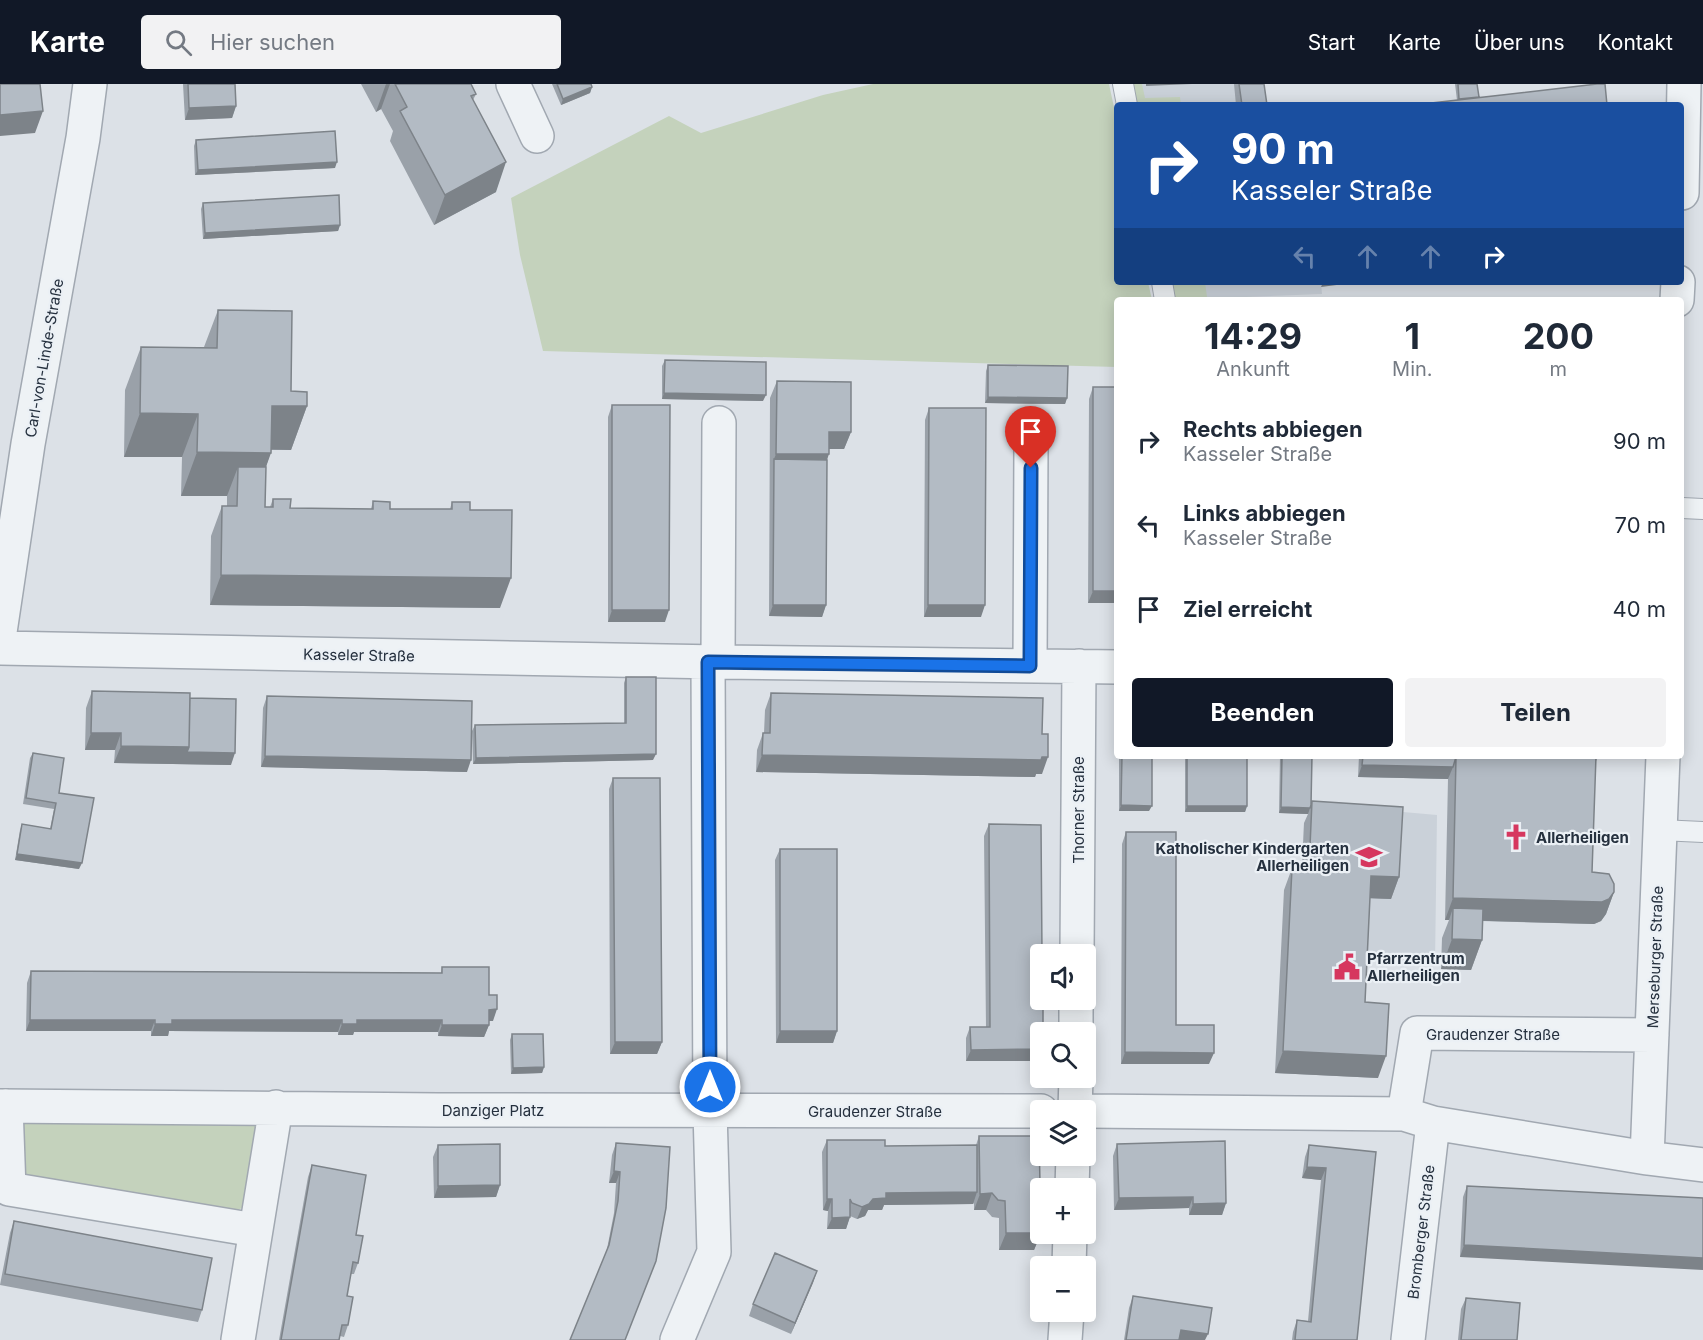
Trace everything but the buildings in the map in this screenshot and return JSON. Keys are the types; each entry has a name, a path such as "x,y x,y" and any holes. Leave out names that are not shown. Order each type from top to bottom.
{"street":[{"name":"Carl-von-Linde-Straße","path":"0,632 28,444 84,138 90,84"},
{"path":"513,84 537,136"},
{"path":"1684,84 1694,122 1684,181"},
{"path":"677,1340 714,1252 710,1111 713,662 719,423"},
{"path":"1030,666 1031,446"},
{"name":"Kasseler Straße","path":"0,648 713,662 1114,667"},
{"name":"Thorner Straße","path":"1077,944 1079,666"},
{"name":"Merseburger Straße","path":"1647,1158 1663,759"},
{"name":"Graudenzer Straße","path":"1419,1119 1417,1033 1652,1035"},
{"name":"Danziger Platz","path":"255,1230 9,1189 3,1106 710,1111"},
{"path":"238,1340 276,1107"},
{"name":"Graudenzer Straße","path":"710,1111 1030,1111"},
{"path":"1096,1111 1419,1119 1647,1158 1703,1165"},
{"name":"Bromberger Straße","path":"1408,1340 1419,1119"},
{"path":"1065,1340 1066,1322"}],"lane":[{"path":"1123,84 1126,102"},
{"path":"1684,508 1703,509"},
{"path":"1660,830 1703,832"}],"shaded area":[{"path":"1131,84 1260,84 1262,102 1134,102"},
{"path":"1166,285 1321,285 1322,294 1246,297 1168,297"},
{"name":"Katholischer Kindergarten Allerheiligen","path":"1324,805 1437,815 1435,964 1360,956 1301,891 1304,823"}],"green space":[{"path":"873,84 1109,84 1114,107 1114,285 1149,285 1151,297 1114,297 1114,367 543,351 520,255 511,198 669,116 701,133 823,95"},
{"path":"1131,84 1142,84 1145,98 1180,97 1181,102 1134,102"},
{"path":"1166,285 1205,285 1207,297 1168,297"},
{"path":"240,1113 258,1125 244,1207 234,1212 55,1183 26,1175 19,1166 22,1121"}],"place":[{"name":"Allerheiligen","path":"1516,837"},
{"name":"Katholischer Kindergarten Allerheiligen","path":"1369,857"},
{"name":"Pfarrzentrum Allerheiligen","path":"1347,967"}],"route":[{"path":"710,1087 708,662 1030,666 1031,468"}]}
